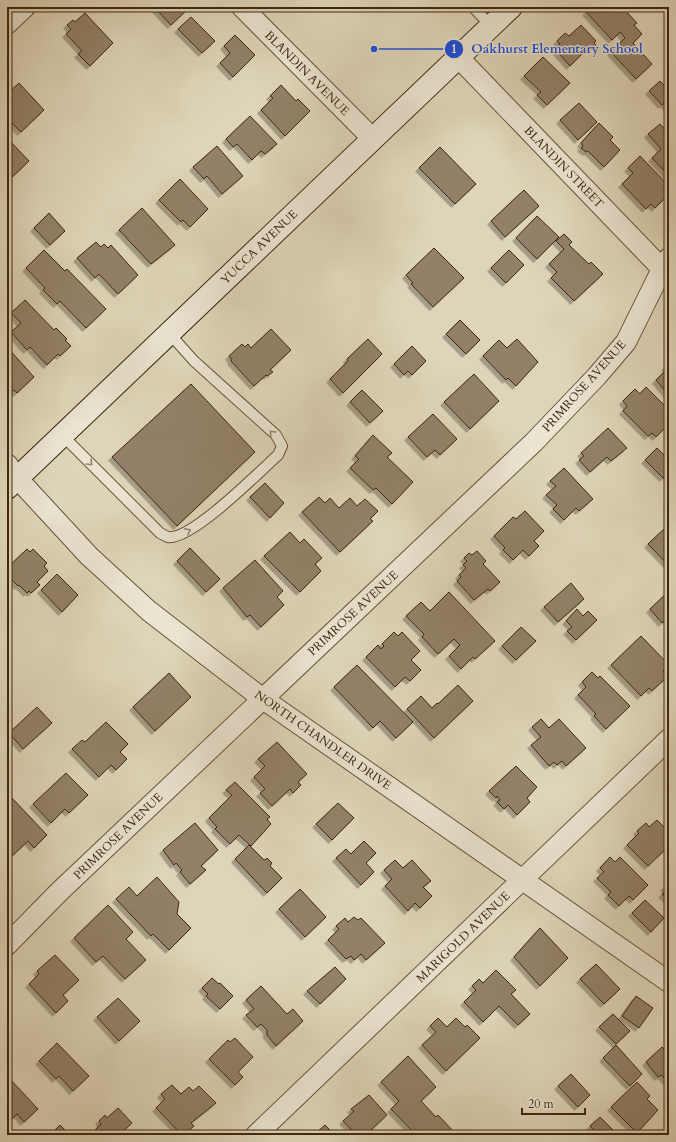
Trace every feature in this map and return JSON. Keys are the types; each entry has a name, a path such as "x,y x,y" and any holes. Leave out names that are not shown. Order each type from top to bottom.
{"street":[{"path":"7,24 25,7"},
{"name":"BLANDIN AVENUE","path":"242,7 373,139"},
{"name":"YUCCA AVENUE","path":"10,477 62,435 511,7"},
{"name":"BLANDIN STREET","path":"458,57 667,268"},
{"name":"PRIMROSE AVENUE","path":"7,945 65,887 534,442 597,376 626,342 667,268"},
{"name":"NORTH CHANDLER DRIVE","path":"10,477 89,556 149,611 263,699 669,982"},
{"name":"MARIGOLD AVENUE","path":"256,1135 669,738"}],"lane":[{"path":"473,7 491,26"},
{"path":"62,435 160,533 169,537 182,534 200,525 278,455 282,446 276,435 194,361 169,333"}],"building":[{"path":"154,7 190,7 171,25"},
{"path":"591,7 622,7 637,23 634,25 642,34 633,43 652,64 636,79 611,52 625,38 620,32 612,40 586,12"},
{"path":"85,13 113,43 90,66 78,54 82,51 66,34 71,29 67,25 73,20 75,22"},
{"path":"191,17 215,41 202,53 178,29"},
{"path":"581,25 596,41 594,43 596,45 592,49 589,47 570,66 555,49 560,44 557,41 565,33 569,36"},
{"path":"235,35 255,55 233,77 220,63 230,53 224,46"},
{"path":"543,57 570,83 547,105 537,95 541,92 524,76"},
{"path":"660,81 669,91 669,109 664,103 662,105 649,91"},
{"path":"19,83 44,110 21,132 7,118 7,94"},
{"path":"281,85 296,101 298,99 310,111 285,136 261,110 273,98 270,96"},
{"path":"579,103 597,122 578,140 560,120"},
{"path":"250,116 277,144 265,154 261,151 252,160 237,144 233,147 226,139"},
{"path":"599,123 613,137 610,140 620,150 604,167 588,151 586,152 581,148 583,146 581,143"},
{"path":"660,124 666,131 669,128 669,176 652,158 661,149 648,134"},
{"path":"7,138 29,161 7,182"},
{"path":"217,146 243,176 222,194 207,176 204,179 193,167"},
{"path":"440,147 476,184 455,204 419,168"},
{"path":"640,156 669,186 669,194 655,208 651,204 646,209 622,184 633,173 628,168"},
{"path":"180,179 208,209 190,227 183,220 181,222 159,200"},
{"path":"524,190 539,206 505,237 491,221"},
{"path":"142,208 175,245 151,264 119,230"},
{"path":"49,213 65,231 50,245 34,228"},
{"path":"537,216 559,237 537,259 516,238"},
{"path":"564,234 572,242 569,245 589,264 591,262 603,274 574,301 551,278 557,272 549,264 564,249 556,241"},
{"path":"96,242 101,247 104,244 108,248 111,245 138,275 118,294 99,274 95,278 77,258"},
{"path":"434,248 464,278 433,307 411,284 413,283 406,275"},
{"path":"44,250 65,271 67,269 106,309 86,328 60,301 57,304 43,290 45,288 26,268"},
{"path":"509,250 524,265 506,283 491,268"},
{"path":"25,300 54,330 56,328 67,339 65,340 71,346 60,356 58,354 47,365 30,347 27,350 11,332 21,323 11,313"},
{"path":"460,320 480,340 466,354 446,334"},
{"path":"271,329 291,350 270,370 273,372 267,376 266,375 254,386 231,361 232,360 229,356 242,344 245,347 248,344 251,348"},
{"path":"368,339 382,354 343,393 330,379 348,361 347,359"},
{"path":"517,339 538,362 516,386 508,378 506,380 483,356 499,340 507,348"},
{"path":"412,346 426,361 412,375 408,371 404,375 394,364"},
{"path":"7,347 34,377 17,393 14,390 9,394 7,392"},
{"path":"669,364 669,396 656,380 667,369 665,367"},
{"path":"474,374 499,401 470,429 444,402"},
{"path":"191,384 255,452 177,526 112,457"},
{"path":"646,387 669,410 669,424 656,437 652,433 648,436 623,411 627,406 623,401 635,389 640,394"},
{"path":"362,390 383,411 370,423 350,402"},
{"path":"433,414 457,439 440,455 435,450 427,457 408,437"},
{"path":"608,428 627,448 611,461 607,457 590,472 579,460 584,456 581,453"},
{"path":"373,435 392,453 387,457 413,482 392,504 376,488 373,490 350,468 359,459 355,456"},
{"path":"657,448 669,460 669,478 666,475 663,478 645,460"},
{"path":"564,468 593,499 579,511 576,508 564,520 553,509 557,505 546,495 556,486 550,481"},
{"path":"265,483 284,503 270,518 250,497"},
{"path":"319,497 325,503 330,498 339,508 350,498 357,506 365,499 378,511 370,519 373,521 340,552 302,512"},
{"path":"525,511 544,531 534,541 539,546 529,556 523,550 513,560 503,550 505,548 494,536 513,517 516,519"},
{"path":"665,528 669,532 669,566 648,544"},
{"path":"290,532 300,543 304,539 322,558 315,564 321,571 300,592 264,556"},
{"path":"190,548 220,579 206,592 177,561"},
{"path":"27,549 30,552 33,549 47,563 44,566 48,571 37,582 40,585 31,593 29,591 27,593 7,575 7,568"},
{"path":"477,551 486,561 483,564 500,582 490,591 488,589 474,600 457,581 461,577 459,575 466,568 463,565 467,561 464,558 469,553 472,555"},
{"path":"255,560 283,591 277,597 284,605 261,627 250,615 247,617 223,588"},
{"path":"57,574 78,595 62,612 41,590"},
{"path":"571,583 584,599 558,622 544,607"},
{"path":"669,591 669,623 666,619 662,623 650,609"},
{"path":"449,592 495,641 475,659 473,657 461,669 449,656 460,645 454,639 438,654 422,637 424,634 406,616 421,602 430,611"},
{"path":"577,609 583,616 588,611 597,620 576,640 567,631 572,627 566,621"},
{"path":"521,627 536,641 516,660 502,646"},
{"path":"394,632 398,636 402,632 420,651 411,660 421,670 410,681 405,677 395,687 366,657 378,645 381,649 384,646 382,644"},
{"path":"641,636 669,665 663,671 668,676 652,691 649,688 641,696 611,665"},
{"path":"357,665 413,722 396,738 380,721 373,728 334,687"},
{"path":"592,672 598,678 600,676 630,706 606,729 594,716 596,714 578,695 586,687 582,682"},
{"path":"169,673 191,697 155,731 133,707"},
{"path":"458,685 473,701 434,738 407,709 421,696 432,708"},
{"path":"37,707 52,723 23,749 9,733"},
{"path":"541,719 549,728 559,719 586,748 566,766 562,761 557,765 554,762 549,766 531,745 541,737 532,727"},
{"path":"106,722 128,744 120,752 127,759 116,770 111,765 99,777 72,749 82,740 85,742"},
{"path":"277,742 307,774 298,782 301,785 293,793 290,789 272,806 260,793 265,789 254,777 265,766 258,759"},
{"path":"516,766 537,787 527,798 530,802 517,815 508,805 504,809 497,802 500,800 497,796 496,798 489,791"},
{"path":"66,773 88,795 69,813 65,809 51,823 33,804"},
{"path":"235,782 270,817 267,819 271,824 251,846 239,835 230,844 215,829 217,827 209,818 232,795 226,790"},
{"path":"12,798 47,835 34,848 28,841 10,858 7,855 7,803"},
{"path":"338,803 354,818 332,840 316,824"},
{"path":"657,820 666,829 669,828 669,846 648,866 627,845 639,833 637,831 646,823 649,827"},
{"path":"195,823 218,850 201,866 206,870 190,884 180,872 182,870 176,863 174,865 163,850"},
{"path":"364,841 376,853 366,863 374,872 361,885 336,858 346,849 351,854"},
{"path":"249,845 263,859 265,860 267,858 272,863 270,866 282,878 267,893 235,859"},
{"path":"610,857 615,862 620,857 648,885 633,900 629,896 619,906 608,895 611,892 597,878 604,872 600,868"},
{"path":"395,860 403,868 412,860 431,881 423,887 432,896 420,908 415,903 408,911 385,886 392,879 384,870"},
{"path":"157,877 179,902 177,914 191,928 169,950 153,934 151,936 116,899 129,887 137,896"},
{"path":"669,883 669,901 662,894 667,890 664,887"},
{"path":"300,889 326,917 305,937 279,909"},
{"path":"645,900 664,918 651,932 632,913"},
{"path":"108,905 133,932 126,939 146,960 125,979 103,956 96,962 74,938"},
{"path":"354,917 358,920 361,918 385,943 366,960 361,954 354,960 351,956 346,959 328,940 339,929 336,926 345,918 348,922"},
{"path":"540,928 568,958 540,986 514,957"},
{"path":"55,955 79,980 63,995 68,1001 56,1013 29,984 39,974 37,971"},
{"path":"596,964 620,989 604,1004 580,979"},
{"path":"335,967 346,979 320,1004 307,991"},
{"path":"496,970 516,990 511,994 530,1014 518,1025 499,1006 483,1022 464,1002 476,990 472,986 479,979 483,983"},
{"path":"212,978 219,984 220,983 233,996 220,1009 206,996 208,994 202,988"},
{"path":"261,986 287,1014 293,1009 303,1021 276,1046 267,1035 267,1030 261,1024 257,1027 246,1015 254,1009 246,1000"},
{"path":"636,996 653,1008 639,1028 622,1016"},
{"path":"118,998 140,1021 119,1041 97,1017"},
{"path":"613,1014 630,1031 616,1044 599,1027"},
{"path":"438,1018 447,1027 456,1018 465,1027 467,1025 480,1038 446,1071 422,1045 436,1032 430,1026"},
{"path":"235,1038 253,1057 238,1072 243,1077 235,1085 209,1059 228,1040 230,1042"},
{"path":"57,1043 89,1076 73,1091 59,1076 56,1079 39,1061"},
{"path":"616,1045 642,1074 630,1086 603,1058"},
{"path":"662,1047 669,1055 669,1083 661,1075 658,1077 646,1062"},
{"path":"408,1056 436,1087 421,1101 436,1117 438,1115 455,1133 452,1135 416,1135 391,1109 399,1101 381,1082"},
{"path":"571,1074 590,1095 578,1107 558,1086"},
{"path":"9,1078 38,1109 24,1122 17,1114 7,1124 7,1080"},
{"path":"637,1082 650,1096 647,1099 658,1110 637,1133 611,1107"},
{"path":"172,1085 181,1094 189,1087 193,1091 199,1086 216,1103 191,1123 194,1126 184,1135 182,1135 156,1108 165,1099 161,1094"},
{"path":"369,1095 387,1115 370,1131 374,1135 356,1135 343,1121 354,1111 351,1109"},
{"path":"118,1108 132,1123 119,1135 97,1135 94,1131 101,1124 99,1121 105,1115 107,1118"},
{"path":"600,1117 618,1135 598,1135 590,1126"},
{"path":"60,1125 70,1135 50,1135"},
{"path":"325,1125 333,1135 319,1135 317,1132"}],"place":[{"name":"Oakhurst Elementary School","path":"374,49"}]}
